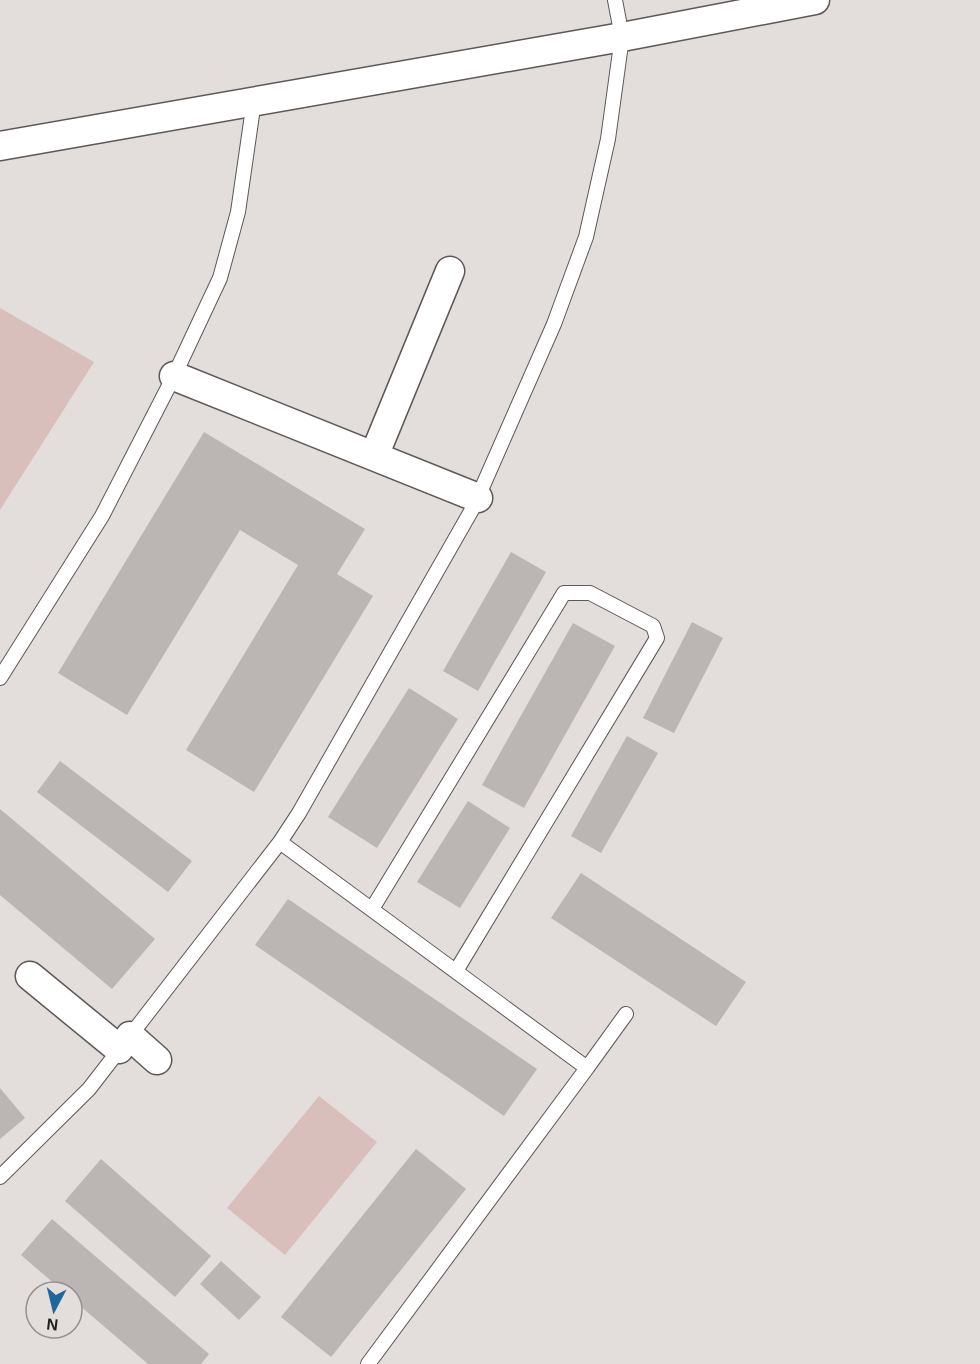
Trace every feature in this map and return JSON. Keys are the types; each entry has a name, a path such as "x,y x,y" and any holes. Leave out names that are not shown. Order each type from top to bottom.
{"street":[{"path":"0,146 622,37 815,0"},
{"path":"374,456 450,271"},
{"path":"174,376 478,498"},
{"path":"30,976 124,1043 158,1060"}],"lane":[{"path":"0,1177 89,1089 280,842 299,813 478,498 554,324 586,237 608,139 622,37 615,0"},
{"path":"0,678 102,516 174,376 220,278 238,212 254,101"},
{"path":"372,909 564,593 590,593 653,626 657,638 456,971"},
{"path":"280,842 587,1068"},
{"path":"368,1364 626,1014"}],"shaded area":[{"path":"0,308 94,362 0,510"},
{"path":"319,1096 377,1142 285,1255 227,1208"}],"building":[{"path":"204,432 365,529 337,574 373,596 254,792 186,750 298,565 240,530 127,715 58,673"},
{"path":"511,552 546,572 478,691 443,671"},
{"path":"692,622 723,638 674,733 643,718"},
{"path":"573,623 615,646 524,808 482,785"},
{"path":"409,688 458,719 377,848 328,817"},
{"path":"627,736 658,753 601,853 571,836"},
{"path":"60,761 192,861 168,892 37,792"},
{"path":"468,801 510,828 460,908 417,882"},
{"path":"0,809 155,939 112,989 0,895"},
{"path":"581,873 746,982 716,1026 551,918"},
{"path":"288,899 537,1069 504,1116 255,945"},
{"path":"0,1088 25,1118 0,1139"},
{"path":"416,1149 466,1189 331,1357 281,1317"},
{"path":"101,1159 211,1256 175,1297 65,1201"},
{"path":"52,1219 209,1354 201,1364 148,1364 84,1309 84,1280 50,1280 21,1255"},
{"path":"221,1261 261,1297 239,1320 200,1284"}]}
